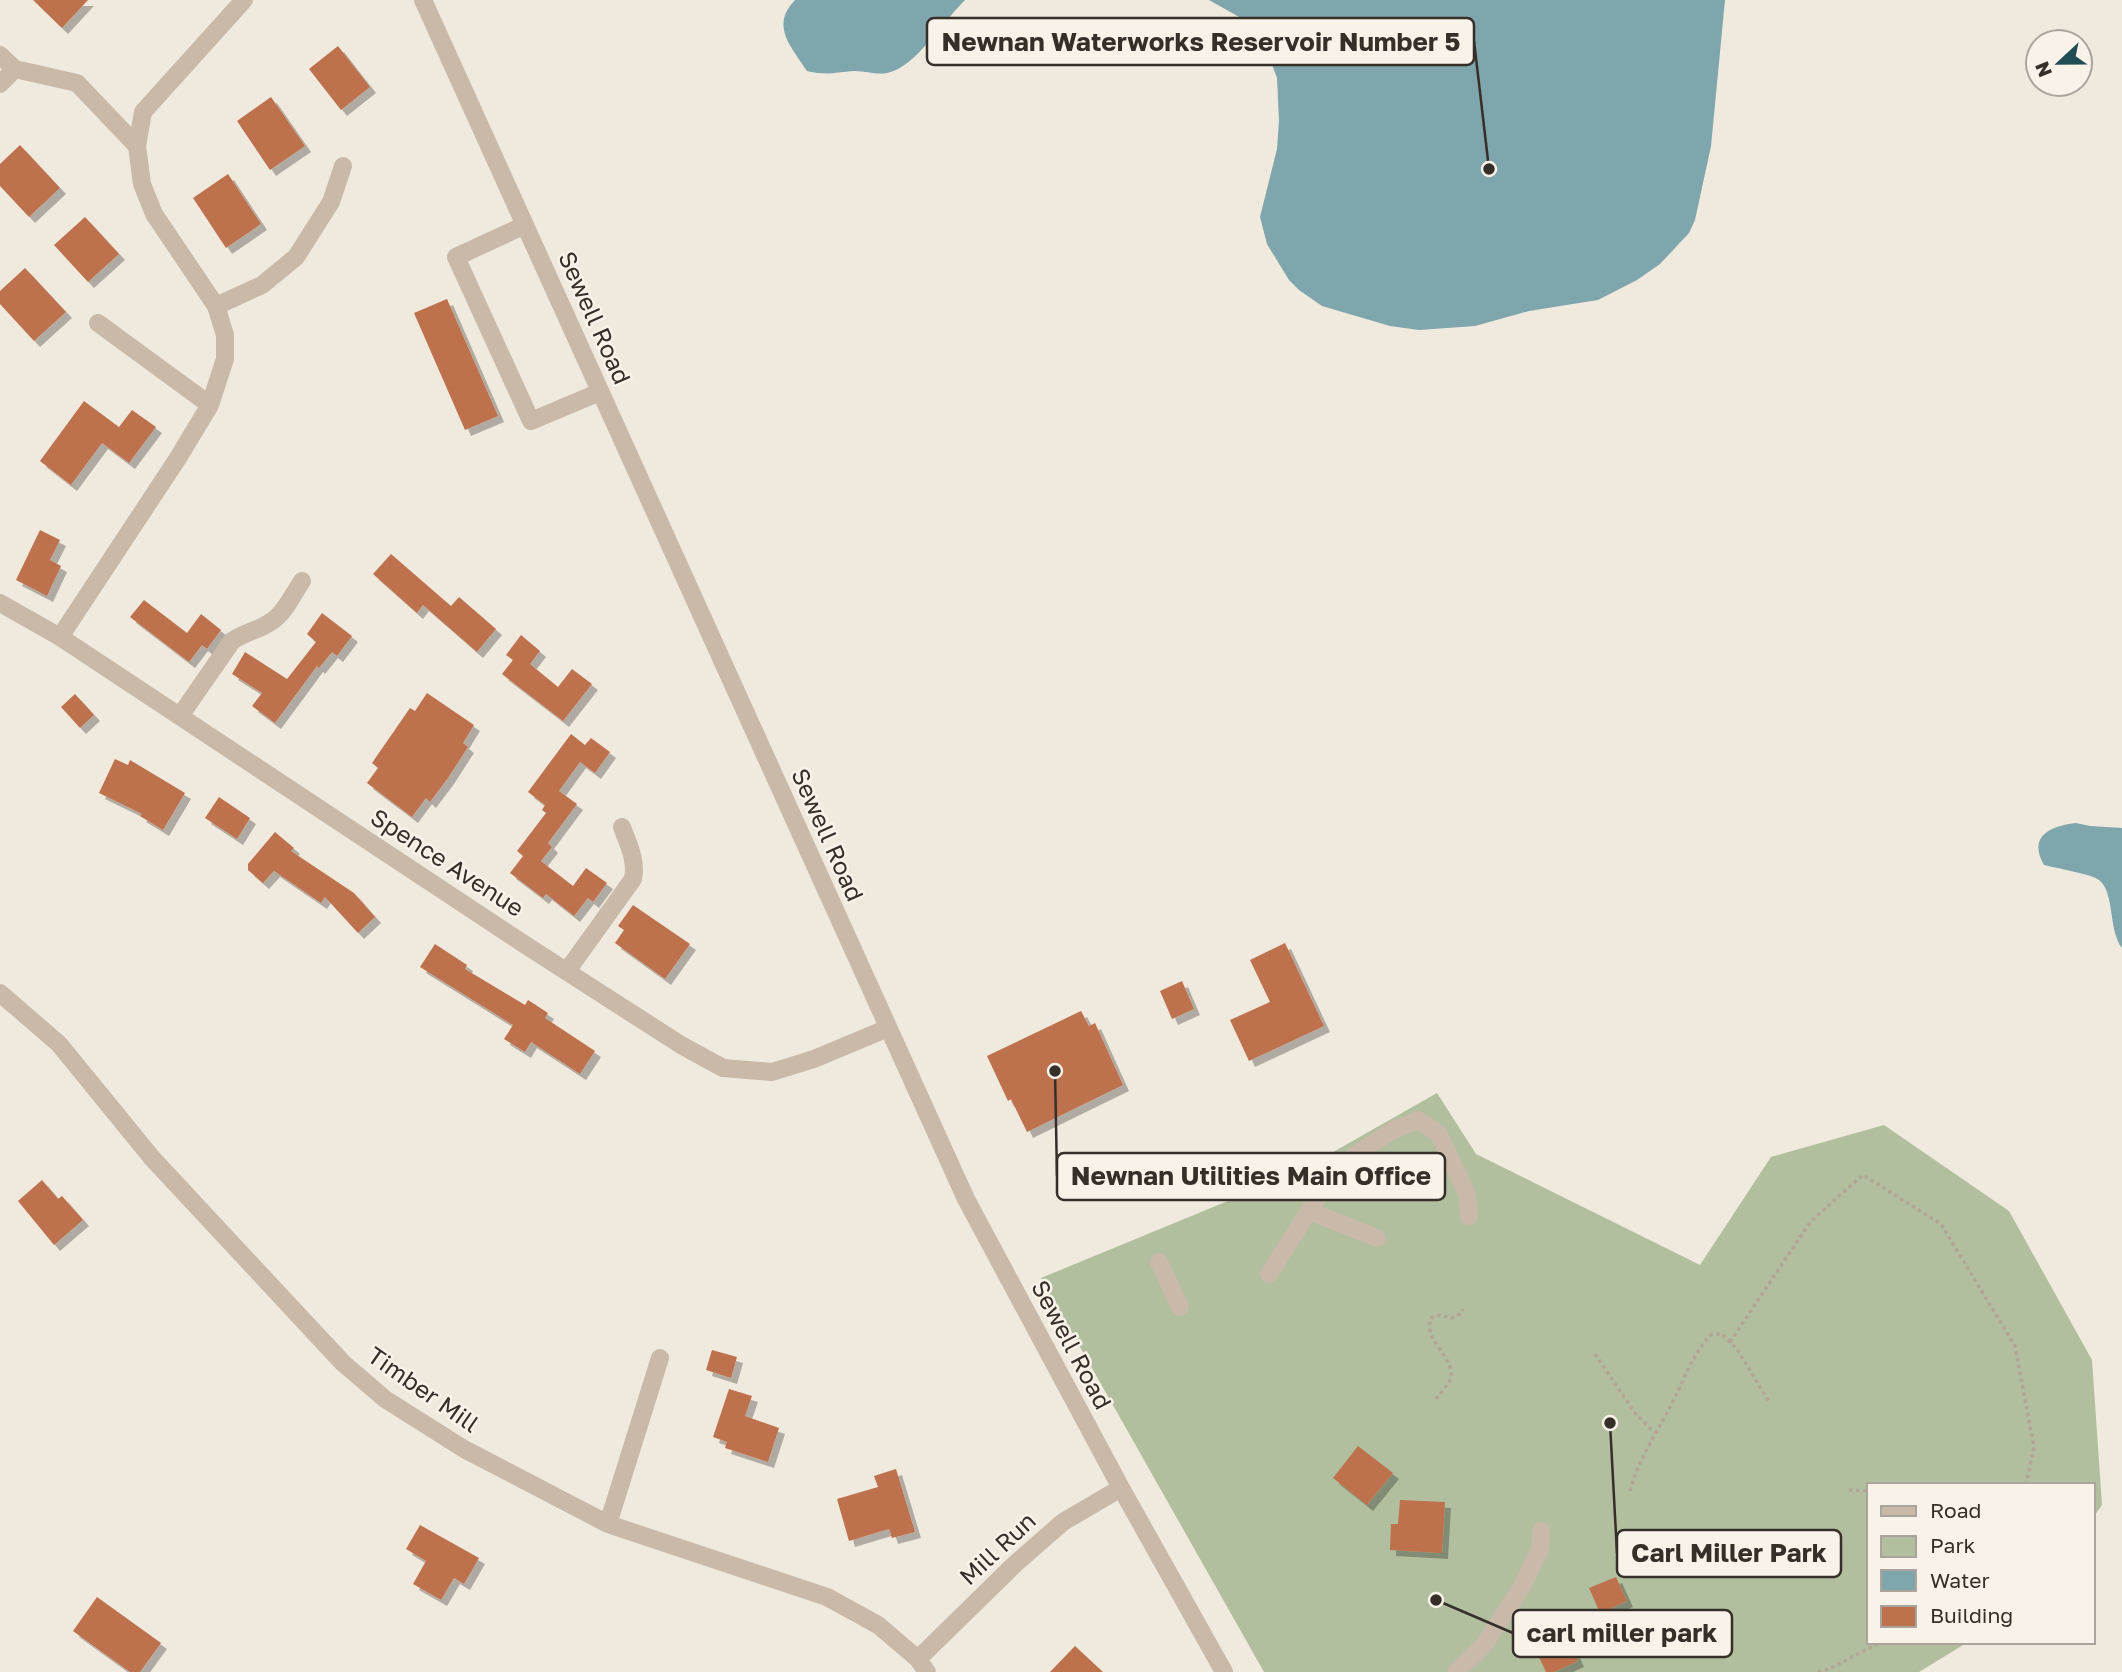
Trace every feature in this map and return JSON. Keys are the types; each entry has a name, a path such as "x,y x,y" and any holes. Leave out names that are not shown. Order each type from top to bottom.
{"street":[{"path":"60,637 210,405 225,359 225,335 216,306 154,214 142,184 136,146 143,113 244,0"},
{"name":"Sewell Road","path":"423,0 965,1199 1224,1672"},
{"path":"0,55 15,69 77,83 136,146"},
{"path":"0,84 15,69"},
{"path":"216,306 262,285 296,257 331,202 342,166"},
{"path":"525,225 456,257 531,421 600,392"},
{"path":"99,323 210,405"},
{"path":"180,716 232,641 268,624 280,615 302,581"},
{"name":"Spence Avenue","path":"0,603 60,637 567,971 681,1045 723,1068 772,1072 814,1059 888,1028"},
{"path":"567,971 633,878 634,858 622,827"},
{"name":"Timber Mill","path":"0,993 59,1044 152,1158 298,1316 351,1370 385,1399 464,1449 608,1524 827,1597 878,1625 922,1666"},
{"path":"1269,1274 1334,1170 1391,1131 1418,1120 1437,1133 1467,1194 1469,1216"},
{"path":"1309,1211 1377,1238"},
{"path":"1159,1262 1180,1307"},
{"path":"608,1524 660,1359"},
{"name":"Mill Run","path":"922,1666 1014,1564 1063,1522 1121,1488"},
{"path":"1456,1672 1484,1645 1522,1586 1540,1549 1541,1531"}],"path":[{"path":"1730,1342 1811,1221 1863,1175 1941,1224 2015,1346 2034,1447 2026,1483"},
{"path":"1436,1399 1450,1381 1450,1371 1428,1326 1431,1318 1440,1315 1452,1318 1463,1309"},
{"path":"1630,1492 1636,1467 1702,1344 1712,1334 1722,1334 1737,1349 1769,1402"},
{"path":"1595,1354 1634,1413 1655,1433"},
{"path":"1849,1490 1867,1491"},
{"path":"1818,1672 1877,1644"}],"green space":[{"path":"1437,1093 1476,1154 1700,1265 1771,1157 1884,1125 2009,1211 2092,1360 2102,1505 2094,1516 2094,1483 1867,1483 1867,1644 1965,1644 1919,1672 1264,1672 1041,1278 1298,1172"}],"water":[{"path":"795,0 965,0 919,53 898,69 879,74 807,71 790,44 784,27 788,9"},
{"path":"1209,0 1725,0 1711,146 1695,220 1689,233 1660,264 1637,280 1598,300 1529,311 1475,326 1419,330 1390,326 1322,306 1289,280 1267,244 1260,217 1277,149 1277,78 1262,38 1241,18"},
{"path":"2076,823 2122,828 2122,948 2115,931 2107,893 2099,880 2044,865 2040,855 2038,847 2044,835 2057,827"}],"building":[{"path":"33,0 88,0 62,28"},
{"path":"338,46 370,87 341,110 309,69"},
{"path":"271,97 305,146 270,170 237,121"},
{"path":"20,145 60,188 29,217 0,186 0,164"},
{"path":"228,174 261,224 226,248 193,198"},
{"path":"85,217 119,254 88,282 54,245"},
{"path":"25,268 66,312 34,341 0,304 0,291"},
{"path":"447,299 498,416 465,430 414,313"},
{"path":"84,401 119,427 132,410 156,427 129,463 102,443 71,485 40,461"},
{"path":"40,530 60,540 50,560 61,566 47,596 16,580"},
{"path":"391,554 451,606 459,597 496,629 477,652 423,605 417,613 373,574"},
{"path":"144,600 187,633 201,614 221,630 207,649 202,645 189,662 130,617"},
{"path":"322,613 352,636 337,656 332,652 319,668 317,666 275,723 252,706 262,693 232,674 245,652 287,679 316,642 307,634"},
{"path":"521,635 540,651 530,664 558,687 572,669 592,684 563,721 502,674 513,660 506,655"},
{"path":"427,693 474,725 463,743 468,747 448,778 430,802 426,798 412,817 367,783 378,768 372,763 410,708 415,711"},
{"path":"75,694 94,715 80,728 61,707"},
{"path":"571,734 585,745 591,738 610,752 595,773 580,762 559,791 577,804 548,843 552,847 541,861 573,886 586,868 607,883 593,902 588,898 574,916 546,894 543,898 510,873 523,856 517,851 546,813 542,810 545,805 528,792"},
{"path":"115,759 128,765 130,760 185,793 163,830 140,816 142,814 99,793"},
{"path":"219,797 250,818 237,839 205,818"},
{"path":"275,832 294,848 291,851 354,893 375,917 358,933 325,897 321,903 274,871 263,883 248,870 248,864"},
{"path":"633,905 690,944 665,979 615,943 624,930 618,926"},
{"path":"1285,943 1324,1026 1249,1061 1230,1020 1270,1002 1250,960"},
{"path":"435,944 467,965 465,969 525,1005 528,1000 548,1013 545,1018 595,1051 580,1074 531,1042 525,1052 504,1039 513,1025 420,967"},
{"path":"1182,981 1194,1009 1172,1019 1160,991"},
{"path":"1081,1011 1089,1026 1095,1023 1123,1085 1027,1132 1011,1099 1008,1101 987,1056"},
{"path":"42,1180 58,1199 62,1196 83,1220 54,1245 18,1201"},
{"path":"712,1350 737,1357 731,1378 706,1370"},
{"path":"729,1389 752,1396 745,1416 779,1428 768,1462 725,1448 727,1442 713,1437"},
{"path":"1358,1446 1393,1473 1367,1505 1333,1478"},
{"path":"896,1469 915,1532 892,1538 889,1529 849,1541 837,1499 878,1487 874,1476"},
{"path":"1400,1500 1445,1502 1442,1553 1390,1550 1391,1524 1398,1524"},
{"path":"420,1525 479,1558 464,1584 454,1578 441,1600 413,1584 426,1561 406,1549"},
{"path":"1616,1577 1627,1601 1600,1613 1589,1588"},
{"path":"97,1597 161,1643 140,1672 130,1672 73,1631"},
{"path":"1567,1637 1578,1661 1554,1672 1546,1672 1536,1651"},
{"path":"1075,1646 1103,1672 1050,1672"}],"place":[{"name":"Newnan Waterworks Reservoir Number 5","path":"1489,169"},
{"name":"Newnan Utilities Main Office","path":"1055,1071"},
{"name":"Carl Miller Park","path":"1610,1423"},
{"name":"carl miller park","path":"1436,1600"}]}
